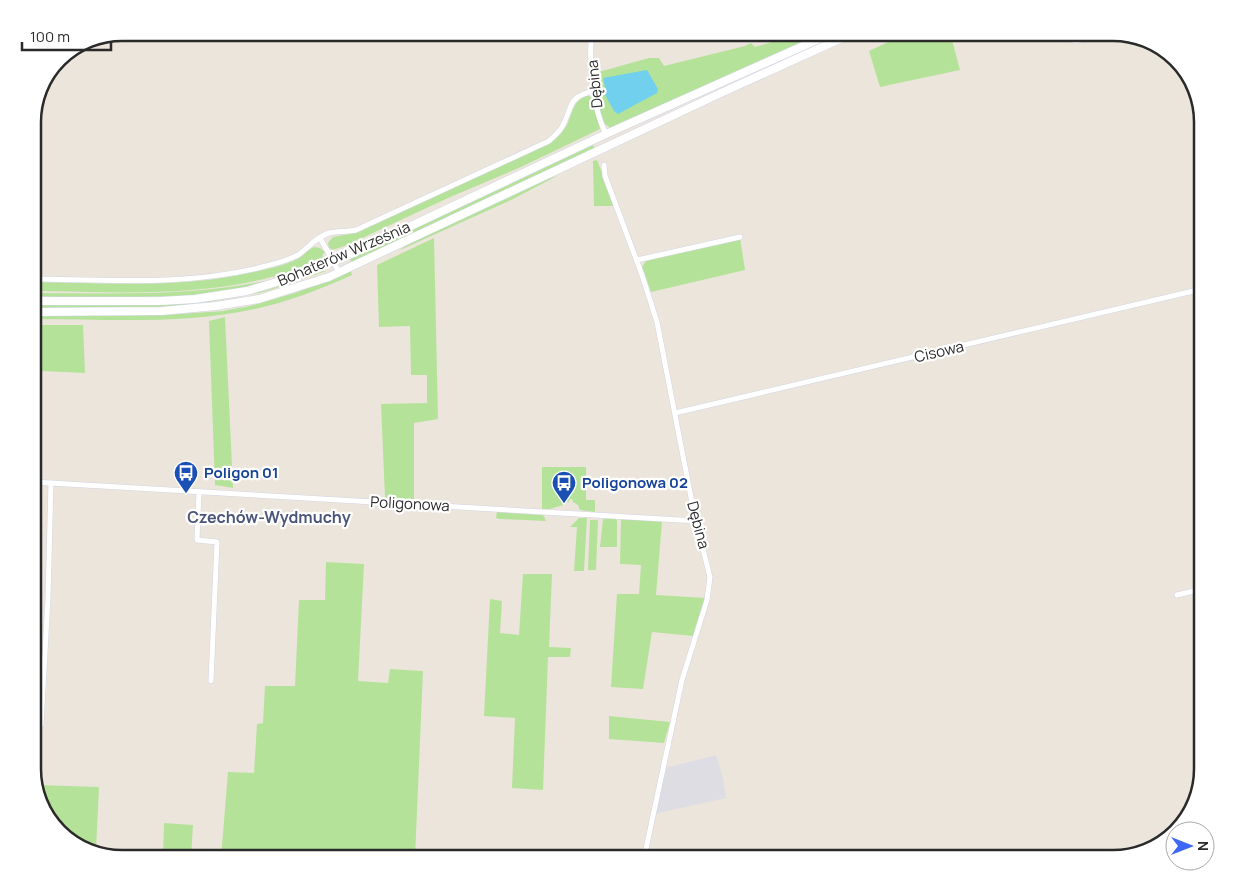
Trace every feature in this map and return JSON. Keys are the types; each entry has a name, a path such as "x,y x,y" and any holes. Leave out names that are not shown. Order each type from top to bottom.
{"main road":[{"name":"Bohaterów Września","path":"41,301 160,301 195,299 228,295 269,285 334,261 606,134 812,41"},
{"name":"Bohaterów Września","path":"41,312 162,311 216,306 271,295 339,272 834,41"}],"street":[{"name":"Dębina","path":"591,41 594,91 598,116 606,134"},
{"path":"41,279 180,280 219,276 287,260 330,233 356,230 549,141 562,127 569,107 576,98 581,94 594,91"},
{"name":"Dębina","path":"604,165 605,176 637,260 657,322 694,513 710,569 710,591 682,680 645,850"},
{"path":"637,260 740,237"},
{"path":"320,238 339,272"},
{"name":"Cisowa","path":"675,413 1194,291"},
{"name":"Poligonowa","path":"41,482 696,521"},
{"path":"41,725 48,598 51,483"},
{"path":"199,492 197,540 217,542 211,682"},
{"path":"686,519 694,513"},
{"path":"1177,595 1194,591"}],"shaded area":[{"path":"716,755 723,778 726,798 654,814 662,769"}],"green space":[{"path":"775,41 805,41 610,128 604,123 597,99 595,73 649,58 659,58 664,66 751,43 755,47"},
{"path":"890,41 952,41 960,70 880,87 869,51"},
{"path":"586,96 593,99 600,129 521,167 448,198 345,246 332,250 329,247 328,243 333,237 355,233 547,144 563,131 575,105 581,98"},
{"path":"593,145 595,149 352,263 350,259"},
{"path":"597,160 615,206 594,206 593,161"},
{"path":"557,176 511,200 400,250 406,245 544,180"},
{"path":"434,238 438,419 414,423 414,499 385,498 381,404 427,403 427,375 411,375 410,326 379,327 377,265"},
{"path":"740,238 745,270 651,292 642,267 646,261"},
{"path":"314,247 320,248 325,252 322,258 288,272 217,288 143,292 41,291 41,282 146,284 231,277 289,263"},
{"path":"326,271 264,292 180,307 41,308 41,305 210,301 264,291"},
{"path":"351,271 352,275 304,295 280,303 227,314 144,320 41,319 41,315 165,315 223,311 250,306 295,293"},
{"path":"274,279 238,290 200,295 143,297 41,296 41,293 154,293 244,285"},
{"path":"225,317 233,488 215,485 209,321"},
{"path":"41,325 83,325 85,373 42,371"},
{"path":"542,467 586,467 586,500 595,500 595,512 580,510 572,499 568,503 567,501 562,503 563,505 542,509"},
{"path":"497,512 542,515 546,521 500,519 496,518"},
{"path":"579,518 587,518 584,571 574,571 577,527 570,527"},
{"path":"603,519 616,519 617,521 617,547 600,547"},
{"path":"621,519 662,521 656,595 705,598 693,636 652,632 643,689 611,687 617,594 639,594 641,565 620,564"},
{"path":"590,520 598,520 596,570 588,570"},
{"path":"326,562 364,564 358,681 388,683 390,669 423,671 415,850 222,850 228,772 254,773 257,724 263,723 265,686 295,686 299,600 325,600"},
{"path":"523,574 552,574 549,647 571,648 570,657 548,657 543,790 512,788 515,718 484,716 490,599 502,601 500,633 519,635"},
{"path":"609,716 670,722 664,743 609,739"},
{"path":"43,785 99,787 96,845 82,839 61,822 52,809"},
{"path":"164,823 193,825 191,850 163,850"}],"water":[{"path":"647,70 658,89 657,93 618,114 614,111 603,91 605,87 603,78"}],"place":[{"name":"Poligon 01","path":"186,494"},
{"name":"Poligonowa 02","path":"564,504"}],"district":[{"name":"Czechów-Wydmuchy","path":"269,517"}]}
